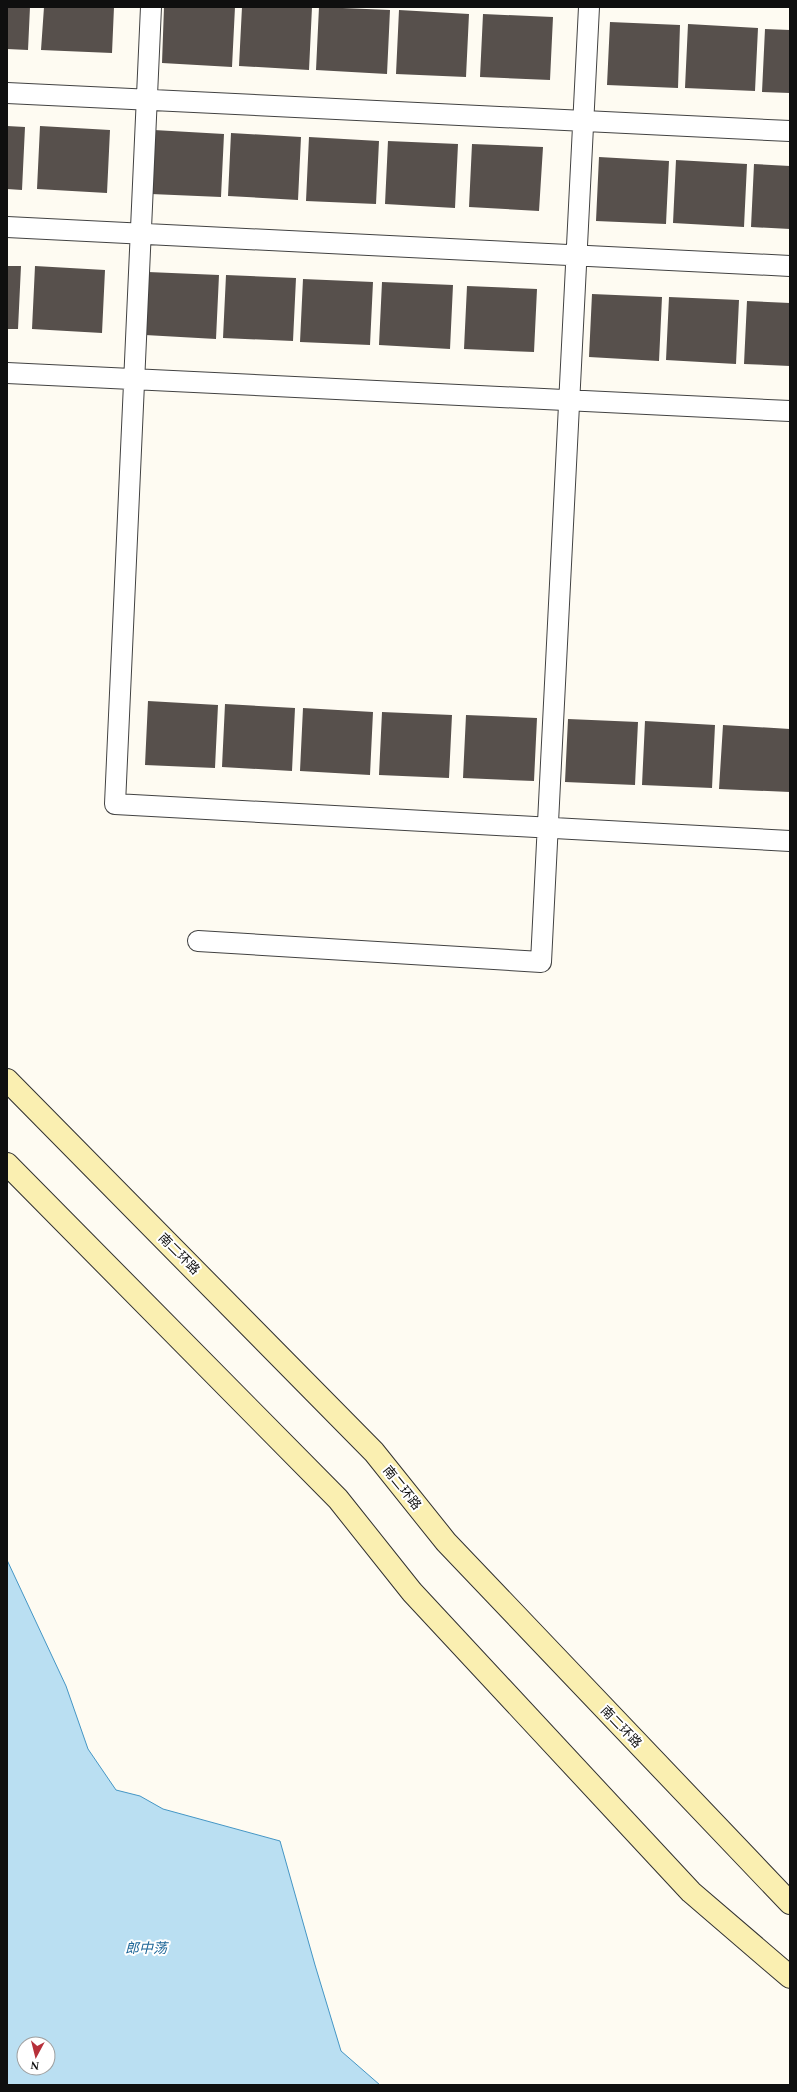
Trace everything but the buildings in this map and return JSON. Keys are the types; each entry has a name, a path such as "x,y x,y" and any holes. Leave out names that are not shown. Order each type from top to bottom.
{"main road":[{"name":"南二环路","path":"7,1080 374,1452 446,1542 790,1903"},
{"path":"7,1164 338,1500 412,1592 607,1804 691,1892 790,1976"}],"lane":[{"path":"151,7 115,804 790,841"},
{"path":"198,941 541,962 588,7"},
{"path":"7,93 790,131"},
{"path":"7,227 790,266"},
{"path":"7,372 790,411"}],"water":[{"name":"郎中荡","path":"7,1560 66,1686 88,1749 116,1790 140,1796 163,1809 280,1841 341,2051 380,2085 7,2085"}]}
